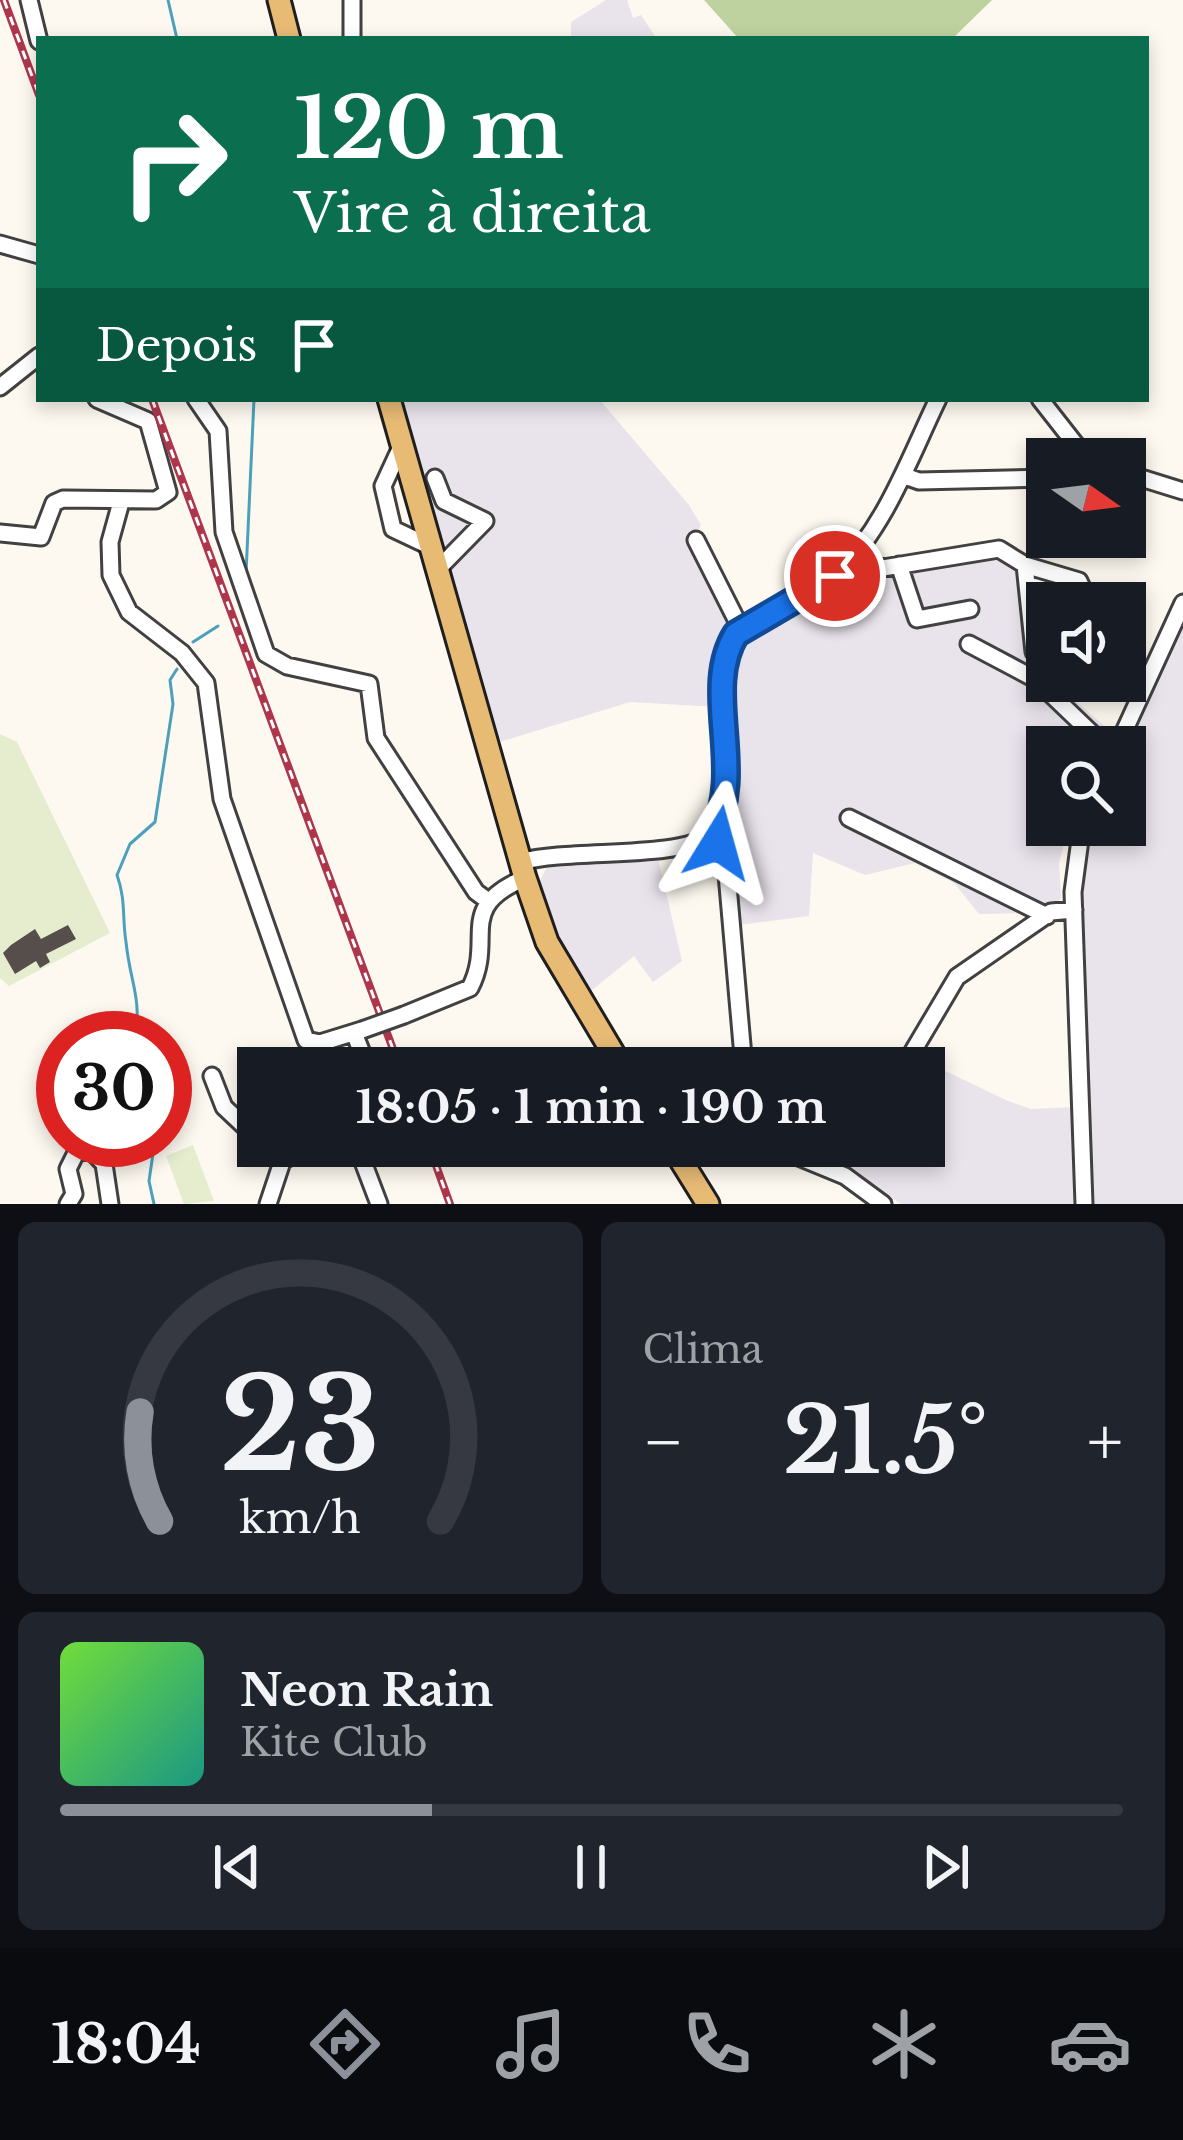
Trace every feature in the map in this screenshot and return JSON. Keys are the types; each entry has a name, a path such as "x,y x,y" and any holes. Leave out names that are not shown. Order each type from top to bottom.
{"main road":[{"path":"279,0 288,36"},
{"path":"390,402 522,870 547,942 610,1047"},
{"path":"684,1167 708,1204"}],"street":[{"path":"29,0 38,36"},
{"path":"352,0 352,36"},
{"path":"0,244 36,254"},
{"path":"0,387 36,358"},
{"path":"0,533 41,537 55,503 63,499 156,500 170,485 148,421 104,402"},
{"path":"198,402 218,431 224,532 266,654 287,666 369,684 376,738 476,892 488,900"},
{"path":"741,1047 727,874 712,835 727,781 724,661 742,631 821,587 856,551 904,476 937,402"},
{"path":"1042,402 1071,438"},
{"path":"904,476 919,481 1026,478"},
{"path":"435,478 444,501 485,521 436,571"},
{"path":"1146,480 1183,491"},
{"path":"121,502 110,542 111,575 129,612 182,653 206,683 222,799 306,1040 320,1043 358,1032 470,988 480,914 488,900 522,870 566,852 687,847 712,835"},
{"path":"696,540 742,631"},
{"path":"856,551 872,567 999,549 1056,582"},
{"path":"899,565 917,619 970,609"},
{"path":"1025,565 1028,582"},
{"path":"1127,726 1183,603"},
{"path":"969,644 1036,679 1084,726"},
{"path":"849,818 1046,916"},
{"path":"1077,846 1073,862 1084,1204"},
{"path":"915,1047 957,977 1046,916 1074,910"},
{"path":"358,1032 362,1047"},
{"path":"212,1076 224,1107 237,1119"},
{"path":"68,1204 74,1194 68,1169 76,1153 91,1150 104,1164 110,1204"},
{"path":"268,1204 280,1167"},
{"path":"365,1167 379,1204"},
{"path":"823,1167 845,1176 883,1204"}],"shaded area":[{"path":"606,0 627,0 633,18 641,15 655,36 571,36 571,22"},
{"path":"395,402 602,402 689,505 701,525 692,542 741,629 824,587 853,556 868,568 994,550 1013,556 1020,550 1032,563 1079,573 1084,582 1026,582 1026,702 1077,702 1104,726 1026,726 1026,846 1063,846 1059,863 1061,898 1056,905 1039,913 979,914 954,883 915,863 865,875 813,853 809,916 730,926 718,836 725,779 718,707 630,702 493,744"},
{"path":"1183,620 1183,1204 901,1204 847,1167 945,1167 945,1071 1031,1109 1077,1107 1077,864 1082,846 1146,846 1146,726 1135,726"},
{"path":"657,854 682,961 653,982 634,956 586,995 554,936 537,886 552,857"}],"green space":[{"path":"704,0 992,0 955,36 736,36"},
{"path":"0,734 17,742 110,933 9,986 0,978"},
{"path":"192,1145 214,1201 184,1204 170,1167 192,1167"}],"building":[{"path":"68,925 76,939 46,954 50,962 40,968 36,961 15,974 3,953 11,945 35,929 41,939"}],"waterway":[{"path":"168,0 176,36"},
{"path":"246,574 254,402"},
{"path":"193,642 218,626"},
{"path":"136,1011 117,875 130,844 155,822 173,704 170,680 177,669"},
{"path":"151,1167 154,1204"}],"railway":[{"path":"4,0 36,87"},
{"path":"153,402 392,1047"},
{"path":"437,1167 450,1204"}],"route":[{"path":"718,843 712,835 724,806 727,781 722,677 728,647 736,634 835,576"}]}
